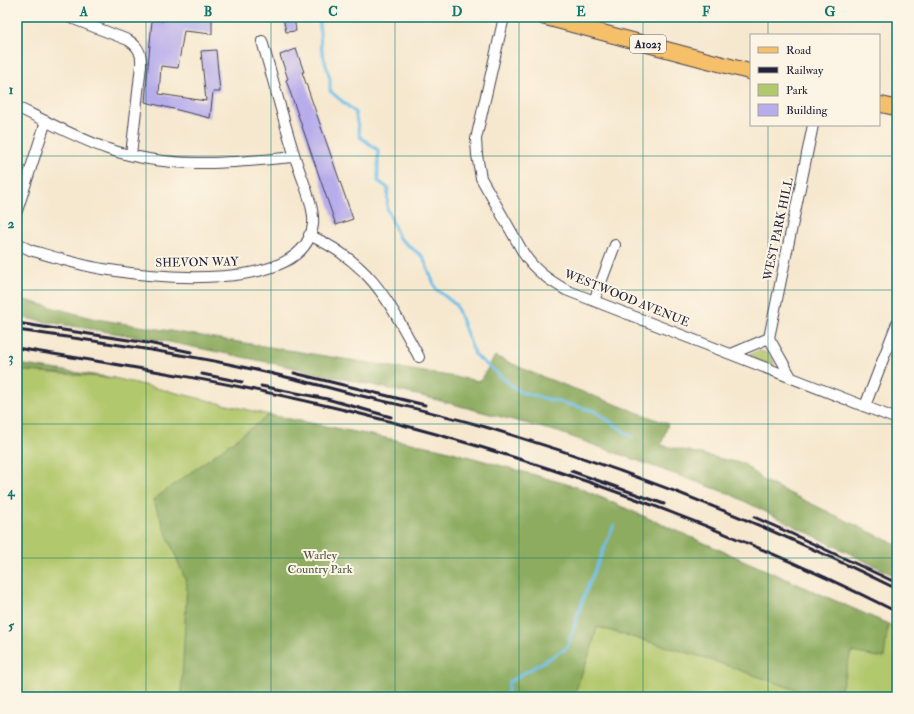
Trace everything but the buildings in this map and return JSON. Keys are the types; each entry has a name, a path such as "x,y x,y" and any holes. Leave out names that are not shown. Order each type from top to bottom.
{"main road":[{"name":"A1023","path":"544,17 750,72"},
{"path":"880,104 897,108"}],"street":[{"name":"WESTWOOD AVENUE","path":"504,17 476,139 476,155 481,178 531,264 553,283 566,290 897,419"},
{"path":"71,18 91,21 128,40 134,44 141,53 131,155"},
{"path":"262,41 294,156 312,212 313,224 310,235 334,247 364,270 389,303 419,357"},
{"path":"17,107 86,141 131,155 161,161 194,164 228,163 294,156"},
{"path":"17,211 46,121"},
{"name":"WEST PARK HILL","path":"768,338 813,126"},
{"name":"SHEVON WAY","path":"17,242 30,250 102,269 154,276 201,277 231,276 260,272 285,261 296,253 306,243 310,235"},
{"path":"594,301 615,245"},
{"path":"865,406 897,323"},
{"path":"731,354 768,338 791,377"}],"green space":[{"path":"17,298 96,319 480,381 495,356 535,374 668,424 661,445 744,464 764,481 897,545 897,577 730,494 558,432 426,397 286,366 169,342 17,317"},
{"path":"757,351 767,353 771,357 774,367 748,356"},
{"path":"17,364 114,378 17,370"},
{"name":"Warley Country Park","path":"17,370 114,378 269,415 441,449 577,487 897,628 897,697 17,697"},
{"name":"Warley Country Park","path":"269,415 441,449 577,487 888,624 884,658 851,652 839,697 816,697 702,657 597,627 592,647 574,695 580,697 181,697 187,584 153,500"}],"waterway":[{"path":"319,17 321,47 330,79 330,91 355,112 360,137 378,150 378,181 388,188 387,208 399,238 423,257 436,289 456,305 475,355 520,392 595,411 632,437"},
{"path":"507,697 509,682 567,648 584,596 614,525"}],"railway":[{"path":"17,323 148,343 191,352"},
{"path":"17,330 116,344 214,361 282,376 475,424 583,458 690,497 742,518 846,564 897,589"},
{"path":"17,348 267,392 349,411 490,450 629,496 765,550 897,612"},
{"path":"294,373 425,405"},
{"path":"202,374 242,382"},
{"path":"261,386 327,399 391,417"},
{"path":"571,471 664,504"},
{"path":"754,517 897,583"}]}
